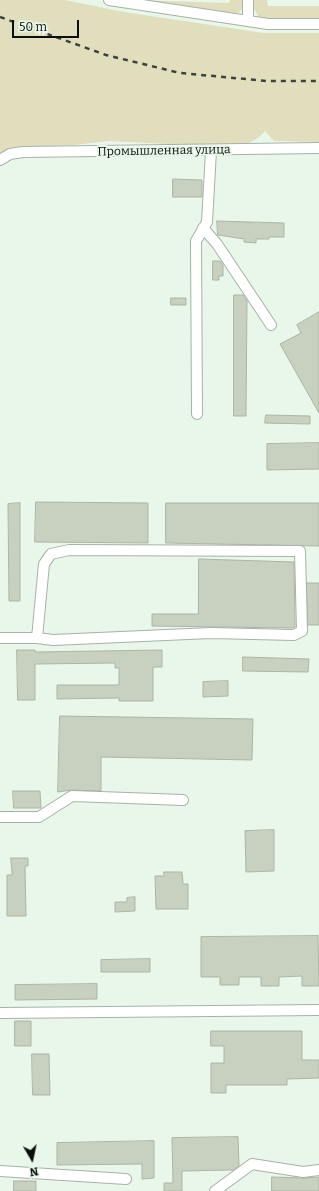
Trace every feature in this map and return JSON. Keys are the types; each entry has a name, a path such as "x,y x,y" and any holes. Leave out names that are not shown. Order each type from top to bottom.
{"street":[{"path":"109,0 268,24 319,24"},
{"path":"248,0 248,21"},
{"name":"Промышленная улица","path":"0,160 10,154 23,152 319,148"},
{"path":"197,414 196,241 207,222 211,150"},
{"path":"203,228 217,244 271,325"},
{"path":"0,638 37,638 53,640 211,633 294,635 302,631 300,551 69,550 51,554 44,564 37,638"},
{"path":"0,817 39,817 72,796 183,800"},
{"path":"0,1013 319,1010"},
{"path":"218,1190 252,1164 303,1172 319,1170"},
{"path":"0,1171 126,1179"}],"shaded area":[{"path":"0,0 65,0 124,12 264,33 319,33 319,142 274,141 265,131 249,143 228,147 109,141 74,145 8,148 0,156"},
{"path":"135,0 229,3 230,0 244,0 240,11 230,16"},
{"path":"253,0 267,0 268,6 319,6 319,19 265,19 258,16 253,6"}],"building":[{"path":"173,179 202,180 202,197 173,197"},
{"path":"217,221 284,223 284,237 256,239 256,243 244,242 244,239 218,235"},
{"path":"213,261 220,261 223,265 223,276 219,276 219,280 213,280"},
{"path":"234,295 243,295 247,301 246,416 234,416"},
{"path":"171,298 186,298 186,305 171,305"},
{"path":"319,312 319,413 280,344 301,333 297,325"},
{"path":"266,415 310,416 310,424 265,423"},
{"path":"319,443 319,469 267,470 267,444"},
{"path":"36,502 148,503 148,543 35,542"},
{"path":"20,503 20,601 9,601 8,504"},
{"path":"166,503 319,503 319,546 166,543"},
{"path":"199,559 294,562 295,627 152,626 152,614 198,614"},
{"path":"307,583 319,583 319,625 308,625"},
{"path":"17,650 35,650 35,652 162,650 162,667 153,667 153,701 119,701 119,698 57,699 57,685 119,685 119,668 115,668 115,663 35,664 35,700 18,700"},
{"path":"243,657 309,659 308,672 243,671"},
{"path":"228,681 228,696 203,697 203,682"},
{"path":"60,716 253,719 252,760 101,757 101,791 72,790 58,792"},
{"path":"13,791 40,791 41,808 14,808"},
{"path":"274,830 274,871 246,872 245,831"},
{"path":"11,858 28,858 28,866 25,866 26,916 7,916 7,875 12,875"},
{"path":"164,872 182,872 183,884 188,884 188,909 156,909 155,876 164,876"},
{"path":"135,897 135,911 115,912 115,902 127,902 127,898"},
{"path":"318,936 319,986 302,986 302,976 279,977 279,986 261,986 261,977 239,977 239,985 220,985 220,977 201,977 201,937"},
{"path":"150,959 150,972 101,972 101,960"},
{"path":"97,984 97,999 15,1000 15,985"},
{"path":"15,1021 31,1021 31,1046 15,1046"},
{"path":"211,1031 302,1031 302,1060 319,1060 319,1078 287,1079 287,1085 226,1085 226,1093 211,1093 211,1063 224,1063 224,1046 211,1046"},
{"path":"32,1054 49,1054 50,1095 33,1095"},
{"path":"238,1137 239,1166 233,1170 182,1171 182,1191 164,1191 164,1183 173,1183 172,1138"},
{"path":"154,1141 154,1178 142,1179 142,1164 57,1165 57,1143"},
{"path":"272,1177 319,1177 319,1191 272,1191"},
{"path":"14,1181 36,1181 36,1191 14,1191"}],"railway":[{"path":"0,17 106,55 180,73 267,81 319,81"}]}
